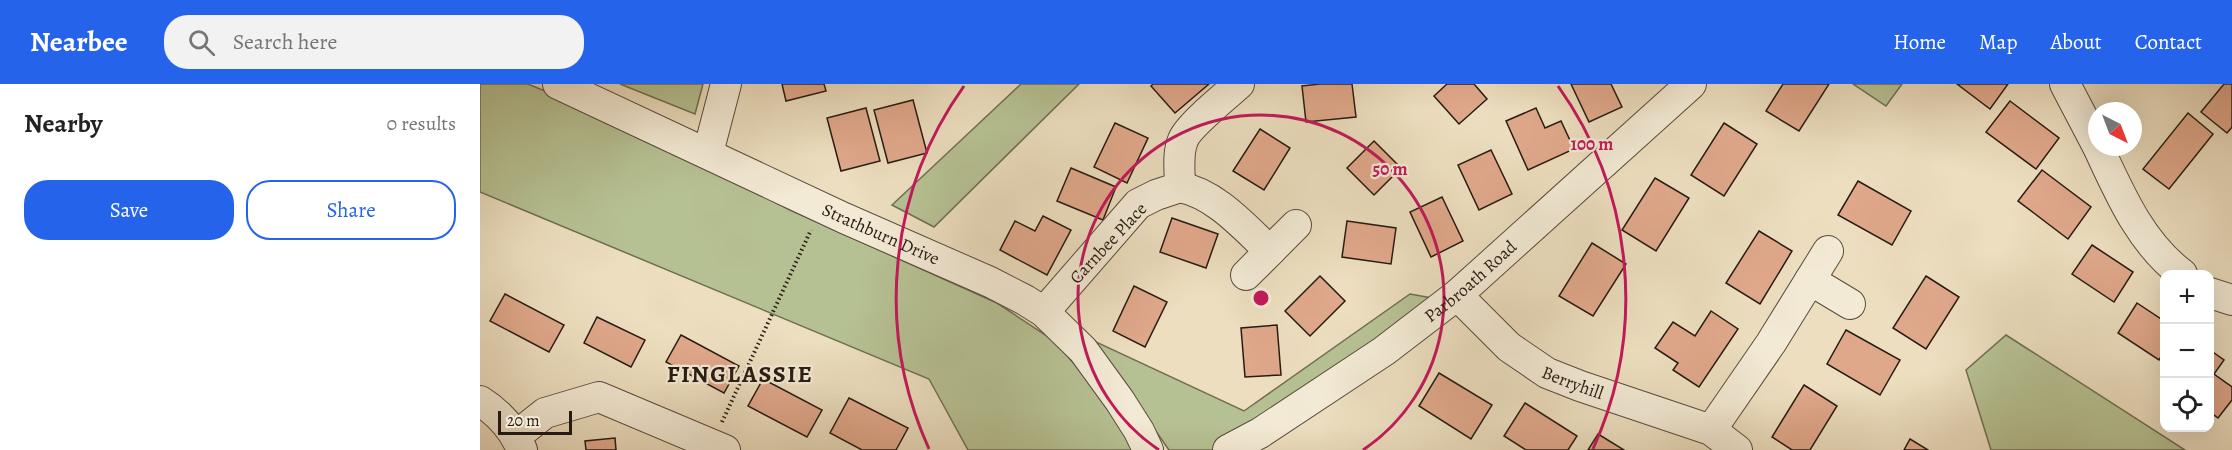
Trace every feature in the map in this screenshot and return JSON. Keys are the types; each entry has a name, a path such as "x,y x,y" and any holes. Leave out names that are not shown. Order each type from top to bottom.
{"street":[{"name":"Strathburn Drive","path":"558,84 821,207 990,282 1044,312 1083,350 1107,380 1139,431 1148,450"},
{"path":"708,153 726,84"},
{"path":"1239,84 1203,116 1183,140 1180,187 1194,190 1215,202 1270,251"},
{"name":"Parbroath Road","path":"1228,450 1260,433 1384,351 1457,295 1690,84"},
{"path":"2067,85 2088,126"},
{"path":"2103,156 2123,201 2144,236 2177,270"},
{"name":"Carnbee Place","path":"1044,312 1138,204 1180,187"},
{"path":"1246,275 1296,225"},
{"path":"1711,430 1771,343 1828,251"},
{"path":"1810,280 1850,304"},
{"path":"2214,293 2232,300"},
{"name":"Berryhill","path":"1457,295 1509,347 1547,373 1711,430 1737,450"},
{"path":"480,401 492,408 519,443 545,413 599,397 718,447"}],"path":[{"path":"718,447 821,207"}],"green space":[{"path":"480,84 528,84 603,115 790,210 997,303 1053,340 1109,403 1132,450 968,450 929,379 480,192"},
{"path":"620,84 703,84 695,114"},
{"path":"1021,84 1079,84 934,227 892,205"},
{"path":"1853,84 1902,84 1886,106"},
{"path":"1410,294 1432,298 1394,329 1213,450 1169,450 1092,340 1244,411"},
{"path":"2006,335 2185,450 1991,450 1966,370"}],"building":[{"path":"782,84 824,84 826,91 786,101"},
{"path":"1153,84 1209,84 1175,113 1151,86"},
{"path":"1352,84 1356,117 1306,122 1302,86"},
{"path":"1447,84 1474,84 1487,99 1459,124 1434,96"},
{"path":"1571,84 1611,84 1622,107 1589,122"},
{"path":"1783,84 1829,84 1799,131 1766,111"},
{"path":"1957,84 2008,84 1990,109"},
{"path":"2224,84 2232,84 2232,127 2227,133 2201,112"},
{"path":"913,100 927,153 888,163 874,110"},
{"path":"2010,101 2059,138 2036,169 1986,132"},
{"path":"866,108 880,161 841,171 827,118"},
{"path":"1536,108 1545,128 1561,121 1574,149 1528,170 1506,121"},
{"path":"2188,113 2213,134 2169,189 2143,169"},
{"path":"1115,123 1148,138 1127,183 1094,167"},
{"path":"1724,123 1757,144 1724,196 1691,175"},
{"path":"1260,129 1290,148 1264,190 1233,171"},
{"path":"1374,141 1401,168 1374,195 1347,168"},
{"path":"1491,150 1512,194 1479,210 1458,165"},
{"path":"1071,168 1116,187 1103,220 1057,201"},
{"path":"2042,170 2091,207 2068,239 2018,201"},
{"path":"1655,178 1689,198 1656,251 1622,230"},
{"path":"1858,181 1911,211 1892,245 1838,215"},
{"path":"1442,197 1463,241 1431,257 1410,212"},
{"path":"1043,216 1071,230 1047,275 1000,250 1015,221 1035,231"},
{"path":"1172,218 1218,234 1206,268 1160,252"},
{"path":"1347,221 1396,228 1391,264 1342,257"},
{"path":"1759,231 1792,251 1760,304 1726,283"},
{"path":"1592,243 1626,264 1593,316 1559,296"},
{"path":"2092,245 2133,272 2114,302 2072,274"},
{"path":"1320,276 1345,301 1310,336 1285,311"},
{"path":"1926,276 1959,297 1926,349 1893,328"},
{"path":"1134,286 1167,302 1145,347 1113,331"},
{"path":"505,294 564,325 549,352 490,321"},
{"path":"2137,303 2160,318 2159,360 2118,333"},
{"path":"1711,311 1738,329 1699,387 1673,370 1678,363 1655,348 1673,322 1695,336"},
{"path":"597,317 645,340 631,367 584,343"},
{"path":"1277,325 1281,375 1245,377 1241,328"},
{"path":"1846,330 1900,360 1880,395 1827,364"},
{"path":"681,335 739,366 724,393 666,362"},
{"path":"2214,353 2224,360 2214,374"},
{"path":"1439,373 1492,405 1471,439 1419,406"},
{"path":"2214,374 2232,387 2232,400 2218,418 2214,415"},
{"path":"763,379 822,410 807,437 748,406"},
{"path":"1804,385 1837,406 1810,450 1792,450 1772,437"},
{"path":"849,398 908,428 896,450 862,450 830,433"},
{"path":"1525,403 1577,436 1568,450 1526,450 1504,436"},
{"path":"1598,434 1624,450 1588,450"},
{"path":"615,438 616,450 586,450 585,441"},
{"path":"1910,439 1928,450 1904,450"}],"district":[{"name":"FINGLASSIE","path":"740,374"}]}
